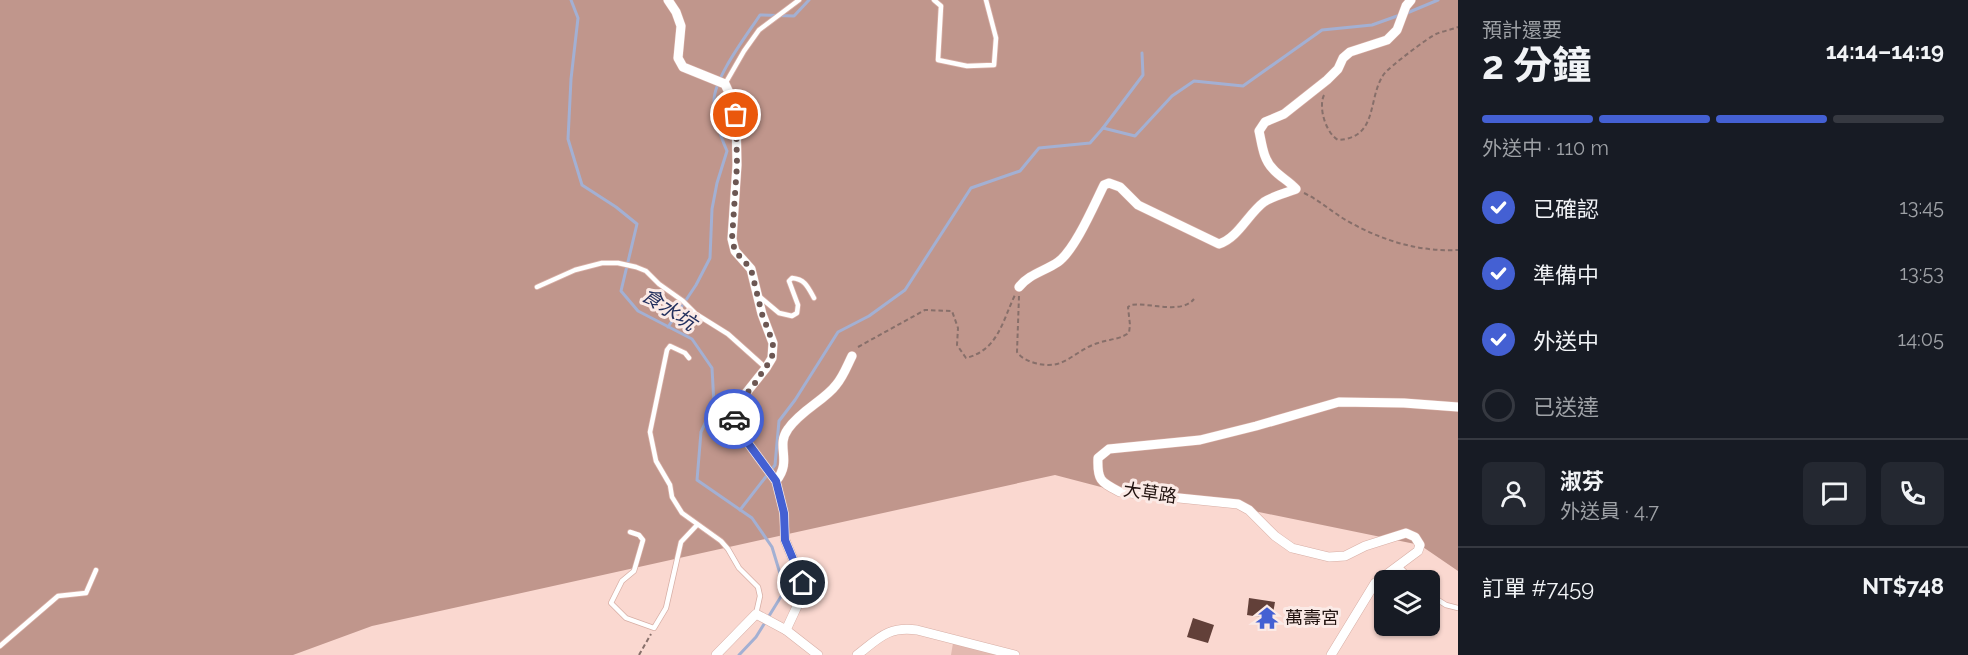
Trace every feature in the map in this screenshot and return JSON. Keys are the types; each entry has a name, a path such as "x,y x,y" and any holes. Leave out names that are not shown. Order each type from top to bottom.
{"street":[{"path":"668,0 681,26 678,58 683,67 725,84 734,101 737,165 732,239 735,251 751,269 762,314 773,343 772,358 734,411 734,424 776,481 784,513 785,540 803,583 800,600 786,630"},
{"path":"1019,288 1025,280 1059,262 1069,252 1104,185 1109,183 1120,187 1138,205 1219,244 1227,241 1266,201 1296,189 1272,169 1264,155 1259,131 1265,122 1284,114 1327,80 1350,52 1387,40 1397,30 1411,0"},
{"path":"776,481 785,465 783,441 787,430 803,412 836,386 852,356"},
{"name":"大草路","path":"1331,655 1375,583 1418,551 1420,545 1415,537 1406,533 1365,546 1345,556 1329,557 1310,553 1292,548 1275,536 1250,510 1238,504 1120,492 1104,483 1097,473 1098,458 1109,449 1200,440 1339,402 1404,403 1458,408"},
{"path":"716,655 756,614 786,630 818,655"},
{"path":"857,655 885,633 902,627 1015,655"}],"lane":[{"path":"725,84 759,30 799,0"},
{"path":"934,0 941,6 938,60 967,66 994,65 996,38 986,0"},
{"path":"537,287 575,270 602,263 618,263 636,267 646,271 659,284 689,306 696,315 728,334 766,368"},
{"path":"756,293 774,310 792,316 797,313 798,305 789,282 792,278 799,278 807,284 814,298"},
{"path":"689,358 686,353 670,346 667,350 650,432 656,461 682,513 721,541 739,568 758,587 760,596 756,614"},
{"path":"630,532 643,540 634,571 622,581 611,603 626,618 654,628 666,608 681,542 697,525"},
{"path":"1399,566 1403,570"},
{"path":"0,646 58,596 86,593 96,570"},
{"path":"1440,601 1458,608"}],"path":[{"path":"1326,90 1322,100 1326,129 1338,140 1356,135 1368,125 1376,91 1384,73 1434,35 1458,27"},
{"path":"1296,189 1350,223 1386,239 1410,247 1458,250"},
{"path":"1019,288 1017,352 1020,357 1034,363 1047,364 1059,364 1097,343 1120,339 1128,333 1130,325 1128,307 1131,305 1177,307 1191,303 1194,299"},
{"path":"852,356 858,347 924,310 952,311 958,328 957,345 966,358 977,356 998,336 1019,288"},
{"path":"639,655 654,628"}],"shaded area":[{"path":"0,0 1458,0 1458,571 1420,545 1249,510 1120,492 1055,475 372,626 293,655 0,655"},
{"path":"953,643 1007,655 951,655"}],"building":[{"path":"1249,598 1275,602 1272,619 1247,615"},
{"path":"1193,618 1214,625 1208,643 1187,637"}],"waterway":[{"name":"食水坑","path":"571,0 578,18 571,79 568,139 582,185 637,224 621,291 638,311 692,339 712,368 714,404 701,432 697,480 752,518 772,547 785,590 756,637 739,655"},
{"path":"668,327 696,285 710,258 712,209 727,151 714,108 715,92 719,82 732,57 760,15 794,16 809,0"},
{"path":"1407,13 1438,0"},
{"path":"740,510 775,465 779,421 838,332 869,316 905,290 971,188 1020,171 1039,148 1090,143 1103,128 1135,136 1172,96 1194,81 1243,86 1322,30 1372,25 1400,15"},
{"path":"1103,128 1143,75 1142,53"}],"way so far":[{"path":"734,419 734,411 742,398 772,358 773,343 762,314 751,269 735,251 732,239 737,165 736,115"}],"place":[{"name":"萬壽宮","path":"1267,618"}],"route":[{"path":"734,419 734,424 776,481 784,513 785,540 803,583"}]}
